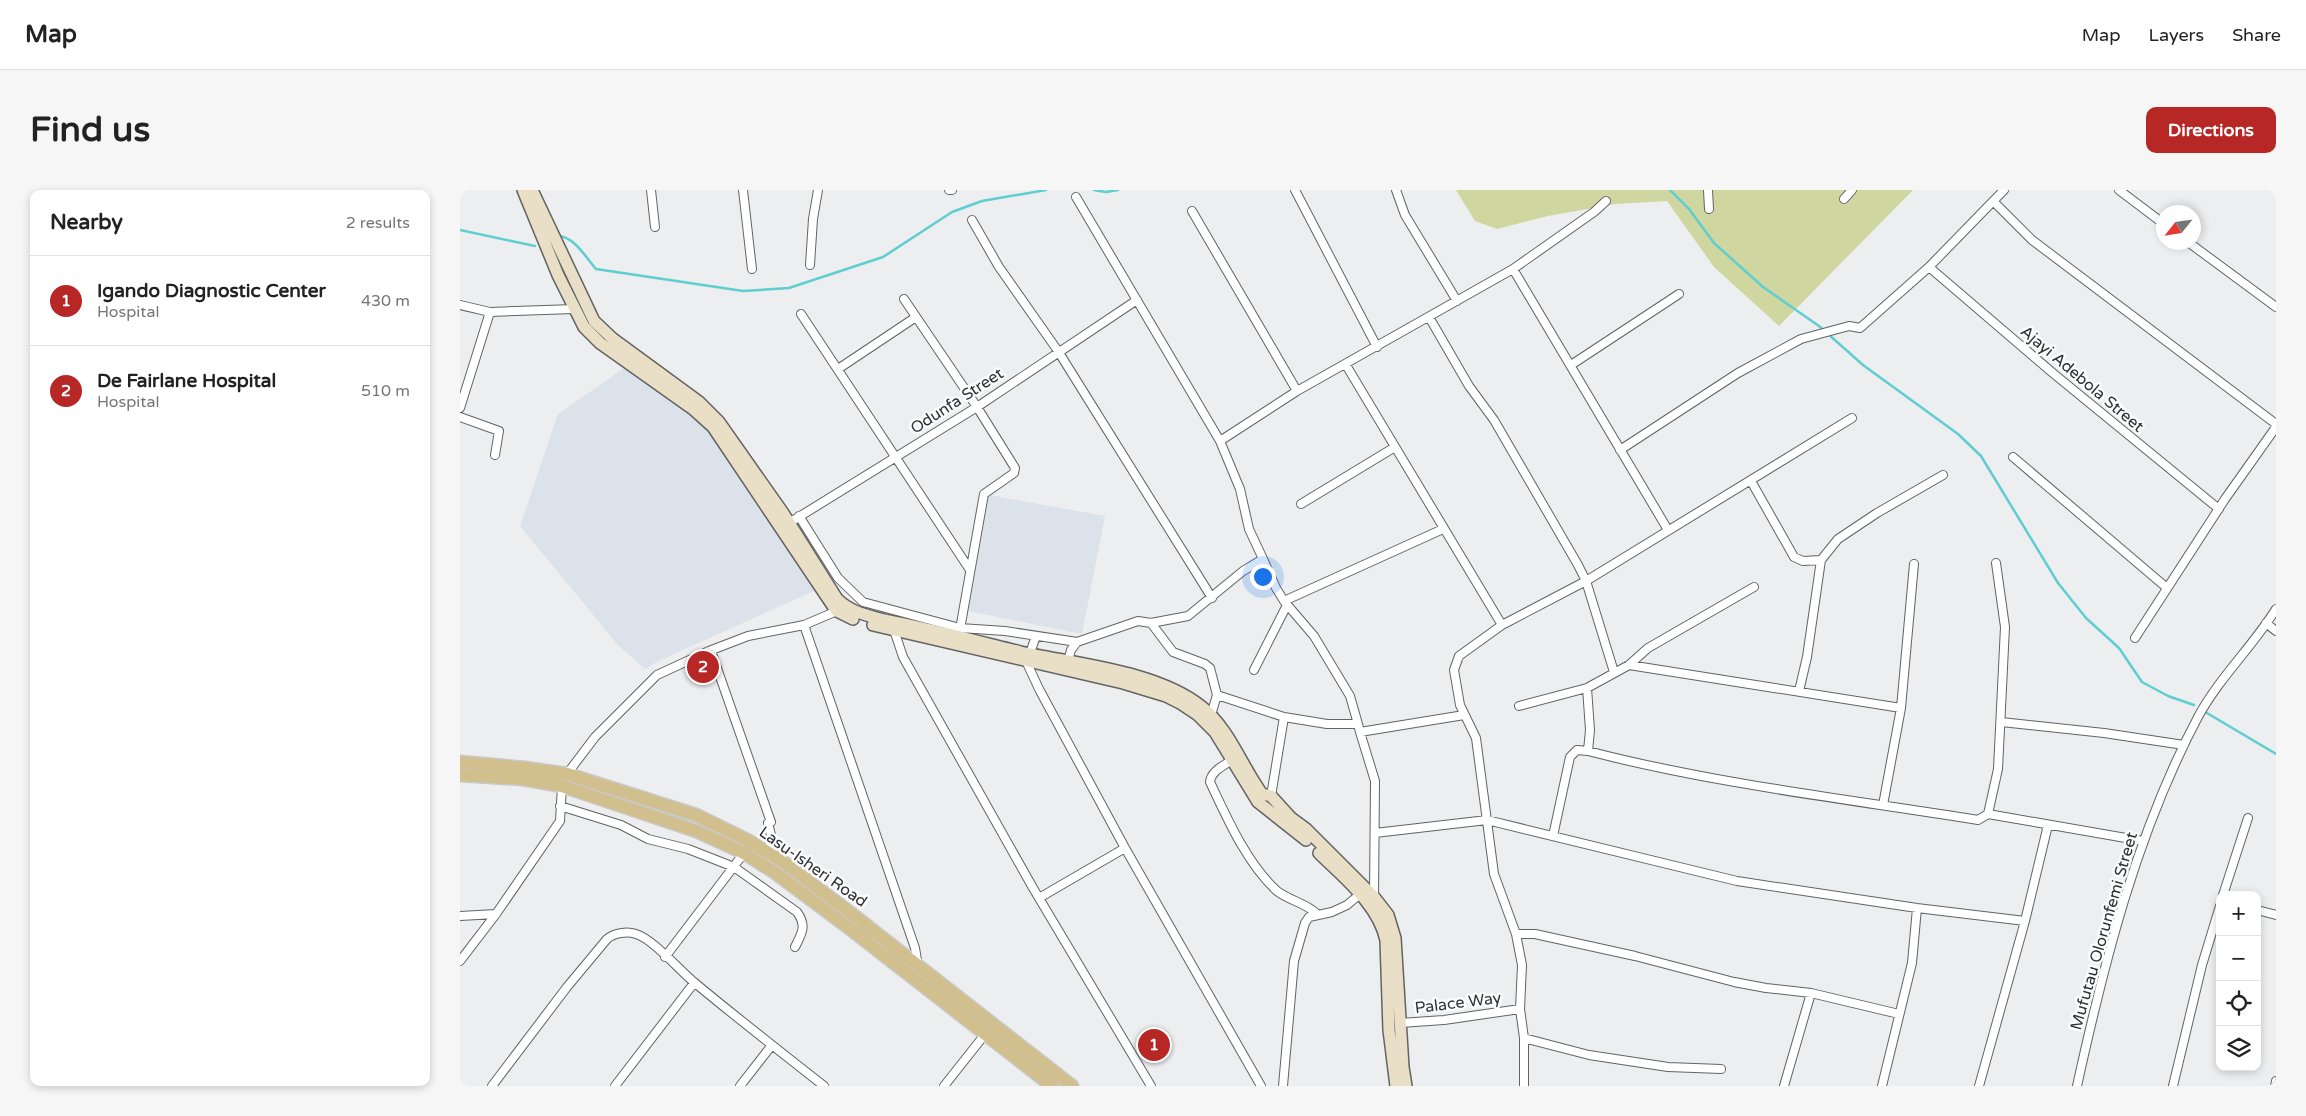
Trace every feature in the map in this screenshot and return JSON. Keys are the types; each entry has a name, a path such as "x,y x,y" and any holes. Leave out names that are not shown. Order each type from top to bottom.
{"main road":[{"path":"523,190 574,310 584,328 600,344 693,409 713,427 837,611 856,620 894,630 1028,657 1123,683 1180,703 1208,724 1258,802 1301,835 1360,894 1379,919 1386,940 1389,1030 1396,1086"},
{"path":"532,190 594,321 613,339 699,402 719,422 789,523 836,599 851,610 884,620 959,632 1028,657 1068,661 1164,685 1186,695 1211,716 1228,736 1262,794 1270,796 1291,818 1306,829 1374,897 1388,915 1395,938 1406,1086"},
{"name":"Lasu-Isheri Road","path":"460,762 525,768 696,815 769,852 918,966 1052,1086"},
{"name":"Lasu-Isheri Road","path":"460,775 564,780 696,831 744,853 774,872 989,1029 1072,1086"}],"street":[{"path":"651,190 655,227"},
{"path":"744,190 752,269"},
{"path":"810,265 813,219 818,190"},
{"path":"1294,190 1377,347"},
{"path":"1396,190 1405,215 1457,301"},
{"path":"1708,190 1709,209"},
{"path":"1844,199 1852,190"},
{"path":"1620,450 1738,372 1801,339 1849,326 1860,328 1929,267 2004,190"},
{"path":"2119,190 2156,218"},
{"path":"1076,198 1220,441 1240,489 1249,529 1276,588 1285,603 1314,636 1350,696 1375,781 1374,897"},
{"path":"1220,441 1297,391 1513,269 1594,212 1606,201"},
{"path":"1993,201 2032,240 2276,425 2135,638"},
{"path":"1192,211 1297,391"},
{"path":"972,220 1000,267 1058,351 1212,598"},
{"path":"2199,250 2276,307"},
{"name":"Ajayi Adebola Street","path":"1929,267 2054,374 2219,509"},
{"path":"1513,269 1668,530"},
{"path":"1571,364 1679,294"},
{"path":"904,299 977,407 1015,468 1014,473 984,494 959,632"},
{"name":"Odunfa Street","path":"789,523 977,407 1058,351 1137,300"},
{"path":"460,305 490,312 574,310"},
{"path":"460,408 490,312"},
{"path":"801,314 970,570"},
{"path":"838,369 916,317"},
{"path":"1428,318 1469,386 1494,420 1586,581 1614,672"},
{"path":"1346,365 1443,529 1502,624"},
{"path":"460,417 499,431 495,455"},
{"path":"1524,1086 1524,1038 1520,1008 1522,965 1516,934 1494,874 1476,738 1474,729 1464,715 1454,670 1455,664 1462,652 1502,624 1586,581 1852,418"},
{"path":"1301,504 1395,447"},
{"path":"2013,457 2167,588"},
{"path":"1799,691 1807,657 1822,560 1838,539 1943,475"},
{"path":"1751,481 1794,558 1803,561 1822,560"},
{"path":"799,516 838,578 852,594 863,602 889,608 959,632 1005,631 1077,642 1138,621 1151,623 1183,618 1263,559"},
{"path":"1254,670 1285,603 1443,529"},
{"path":"1988,814 1998,769 2005,628 1996,563"},
{"path":"1883,805 1901,708 1914,564"},
{"path":"1519,706 1587,688 1629,665 1648,648 1754,587"},
{"path":"884,620 889,608"},
{"name":"Mufutau Olorunfemi Street","path":"2077,1086 2091,1023 2130,879 2143,841 2184,745 2204,708 2276,609"},
{"path":"460,961 496,914 560,820 564,780 595,737 648,682 658,675 709,651 748,636 804,625 837,611"},
{"path":"1151,623 1173,652 1205,664 1210,668 1217,695 1211,716"},
{"path":"2266,623 2276,632"},
{"path":"804,625 915,948 918,966"},
{"path":"894,630 903,657 1039,898 1150,1086"},
{"path":"1036,636 1028,657 1047,705 1125,848 1261,1086"},
{"path":"1068,661 1071,650 1077,642"},
{"path":"709,651 711,651 771,822 768,823 771,835 769,852"},
{"path":"1629,665 1901,708"},
{"path":"1587,688 1590,730 1588,751"},
{"path":"1217,695 1284,718 1327,724 1358,724"},
{"path":"1360,732 1464,715"},
{"path":"1270,796 1284,718"},
{"path":"2001,722 2104,732 2184,745"},
{"path":"1553,836 1570,757 1577,750 1690,773 1883,805 1978,820 1988,814 2143,841"},
{"path":"1232,760 1210,776 1210,782 1230,826 1257,867 1278,891 1288,899 1312,909 1317,914"},
{"path":"560,806 621,825 648,839 688,850 734,867 797,912 803,921 804,929 795,947"},
{"path":"2224,891 2248,818"},
{"path":"1374,833 1487,820 1737,881 1917,908 2025,921"},
{"path":"1979,1086 2025,921 2048,825"},
{"path":"1039,898 1125,848"},
{"path":"665,957 744,853"},
{"path":"1284,1086 1294,961 1305,923 1309,918 1317,914 1332,912 1347,905 1360,894"},
{"path":"1882,1086 1912,963 1917,908"},
{"path":"2261,911 2276,914"},
{"path":"460,916 496,914"},
{"path":"2173,1086 2204,956 2216,918"},
{"path":"492,1086 567,987 610,937 626,933 637,934 652,943 694,983 824,1086"},
{"path":"1516,934 1536,934 1751,986 1811,993 1899,1014"},
{"path":"614,1086 694,983"},
{"path":"1784,1086 1811,993"},
{"name":"Palace Way","path":"1400,1023 1444,1020 1520,1008"},
{"path":"944,1086 989,1029"},
{"path":"1524,1038 1589,1055 1668,1067 1721,1069"},
{"path":"740,1086 772,1045"},
{"path":"2275,1086 2276,1080"}],"shaded area":[{"path":"633,362 695,402 823,587 658,661 645,669 618,645 520,526 558,414"},
{"path":"989,495 1105,516 1082,634 968,611"}],"green space":[{"path":"1456,190 1913,190 1779,326 1714,267 1667,201 1615,204 1548,216 1497,229 1475,221"}],"waterway":[{"path":"558,236 564,237 575,244 596,269 743,291 789,288 883,257 952,212 982,201 1046,190"},
{"path":"1094,190 1106,192 1118,190"},
{"path":"1670,190 1689,209 1714,243 1763,287 1819,326 1863,365 1958,434 1981,456 2058,583 2086,618 2119,648 2142,682 2168,696 2194,705"},
{"path":"460,230 535,246"},
{"path":"2207,713 2276,754"}],"place":[{"name":"De Fairlane Hospital","path":"703,667"},
{"name":"Igando Diagnostic Center","path":"1154,1045"}]}
